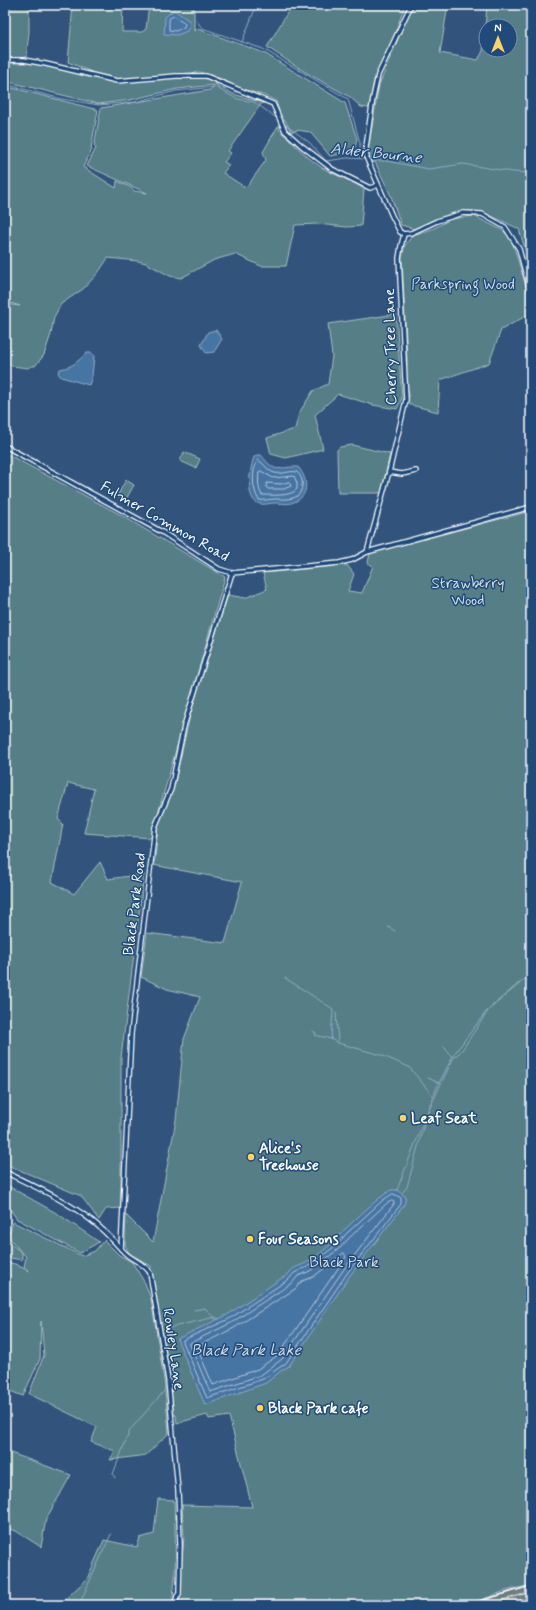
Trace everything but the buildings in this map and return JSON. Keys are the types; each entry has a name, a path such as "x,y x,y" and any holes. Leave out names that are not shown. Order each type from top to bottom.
{"main road":[{"path":"477,1605 531,1589"},
{"path":"495,1605 531,1595"}],"street":[{"path":"411,5 378,75 373,98 366,153 367,159 400,232 404,234 411,233 437,221 463,213 482,214 505,227 519,249 531,294"},
{"path":"5,60 24,60 46,64 117,81 176,76 206,76 273,104 285,131 332,169 370,188 378,185"},
{"name":"Cherry Tree Lane","path":"367,552 406,400 400,258 404,234"},
{"name":"Fulmer Common Road","path":"5,446 162,532 219,569 232,573 339,563 352,560 367,552 531,507"},
{"path":"388,472 402,474 416,471"},
{"name":"Black Park Road","path":"121,1249 131,1034 155,827 171,789 184,726 232,573"},
{"name":"Rowley Lane","path":"5,1172 76,1209 92,1221 128,1256 145,1266 151,1276 168,1380 178,1490 180,1545 179,1594 175,1605"}],"green space":[{"path":"5,5 29,5 29,32 26,58 5,58"},
{"path":"73,5 123,5 122,32 142,32 146,29 149,5 194,5 194,31 195,28 264,53 345,103 357,139 354,152 330,156 310,132 297,130 291,132 285,120 282,120 276,101 263,95 239,88 222,79 200,72 120,79 94,73 68,62"},
{"path":"292,5 405,5 391,44 374,81 369,108 361,107 350,97 305,72 267,47"},
{"path":"412,5 448,5 440,53 478,60 479,58 518,58 518,18 486,18 487,5 531,5 531,269 519,229 484,213 462,211 438,218 415,229 401,225 391,196 375,162 371,163 368,157 379,85"},
{"path":"5,63 34,63 113,81 196,75 214,80 217,83 215,84 233,94 264,103 261,104 228,151 231,153 224,162 229,165 223,173 246,188 266,160 263,152 278,126 280,131 315,163 364,189 361,226 347,227 317,224 295,225 286,266 261,266 235,254 214,260 181,278 170,276 146,263 108,258 98,273 83,289 61,304 54,317 51,334 44,355 35,366 28,368 12,366 5,363 5,304 20,306 5,301 5,86 98,110 92,149 83,167 116,188 117,181 132,188 134,191 147,193 87,166 96,148 94,146 101,108 210,90 214,85 177,89 130,100 99,104 5,81"},
{"name":"Parkspring Wood","path":"474,216 502,230 511,238 531,302 531,313 501,330 489,363 440,380 438,412 407,404 409,396 406,380 407,359 402,257 405,245 413,235 432,229 451,219"},
{"path":"396,314 402,398 397,409 373,405 338,394 315,415 323,449 286,458 271,454 267,438 295,429 299,413 313,391 328,384 332,356 328,324"},
{"path":"352,445 390,454 381,493 338,493 337,450 340,447"},
{"path":"184,452 200,459 196,468 180,461"},
{"path":"5,453 121,515 225,577 151,838 84,833 94,789 68,783 58,819 63,824 52,882 74,894 100,862 108,879 144,874 121,1058 121,1208 106,1209 99,1220 81,1196 5,1164"},
{"path":"126,480 134,485 125,501 117,496"},
{"name":"Black Park","path":"531,511 531,1585 505,1591 467,1605 178,1605 184,1537 182,1505 252,1507 229,1416 209,1419 207,1415 177,1423 176,1415 174,1415 168,1367 160,1336 150,1273 151,1266 129,1253 125,1245 126,1215 153,1242 176,1120 184,1039 200,997 167,989 141,977 147,933 225,943 242,882 153,865 155,859 158,826 174,787 191,711 228,595 245,598 267,589 263,573 347,565 354,574 348,591 362,593 373,566 368,563 370,553"},
{"path":"8,1186 58,1214 99,1242 80,1253 17,1219 5,1202 5,1191"},
{"path":"13,1222 82,1256 95,1251 104,1240 119,1255 132,1262 145,1283 151,1299 164,1380 169,1433 146,1455 110,1460 115,1451 91,1442 97,1427 29,1394 44,1355 41,1321 40,1359 23,1396 5,1389 5,1262 15,1264 29,1271 24,1267 26,1257 22,1252 22,1260 5,1257 5,1239 21,1252 8,1236"},
{"path":"8,1452 71,1475 46,1519 41,1547 16,1531 5,1528 5,1459"},
{"path":"158,1499 174,1500 175,1579 173,1605 59,1605 87,1579 104,1540 137,1547 140,1538 154,1534"}],"water":[{"path":"174,10 191,22 187,31 177,35 164,34 165,17"},
{"path":"216,330 222,339 214,352 206,353 201,345 208,332"},
{"path":"87,353 92,353 94,356 92,376 89,385 61,377 58,373 60,369 73,365"},
{"path":"261,455 274,468 298,467 304,476 306,486 303,496 294,502 285,504 260,504 255,502 250,490 250,475 252,462 254,457"},
{"name":"Black Park Lake","path":"391,1190 397,1190 406,1197 404,1205 351,1274 289,1366 266,1383 205,1405 177,1339 227,1315 287,1276 294,1268 311,1260 330,1245 332,1241 335,1241 343,1231 366,1209"}],"waterway":[{"path":"242,42 255,9"},
{"path":"196,20 202,28 263,49 348,99 360,143 360,158"},
{"name":"Alder Bourne","path":"5,84 62,99 99,105 135,102 176,91 215,87 237,99 254,102 278,119"},
{"name":"Alder Bourne","path":"283,123 310,143 326,161 347,158 367,159"},
{"name":"Alder Bourne","path":"369,161 386,161 429,169 463,164 513,172 531,173"},
{"path":"5,854 8,856 5,857"},
{"path":"388,927 395,931"},
{"path":"397,1190 437,1087 454,1054 486,1012 531,974"},
{"path":"285,978 333,1009 331,1039"},
{"path":"492,1006 519,983"},
{"path":"402,1193 407,1187 426,1117 438,1090 453,1059 462,1050 488,1011"},
{"path":"336,1013 338,1043"},
{"path":"313,1031 316,1033 315,1035 381,1055 409,1067 433,1096"},
{"path":"444,1047 452,1057"},
{"path":"428,1078 439,1083"},
{"path":"194,1310 205,1308 216,1320"},
{"path":"166,1359 165,1348 168,1328 215,1317 219,1319"},
{"path":"115,1478 113,1474 130,1430 165,1390 165,1374"},
{"path":"79,1605 111,1534"}],"place":[{"name":"Leaf Seat","path":"403,1118"},
{"name":"Alice's Treehouse","path":"251,1157"},
{"name":"Four Seasons","path":"250,1239"},
{"name":"Black Park cafe","path":"260,1408"}],"park label":[{"name":"Strawberry Wood","path":"468,592"}]}
